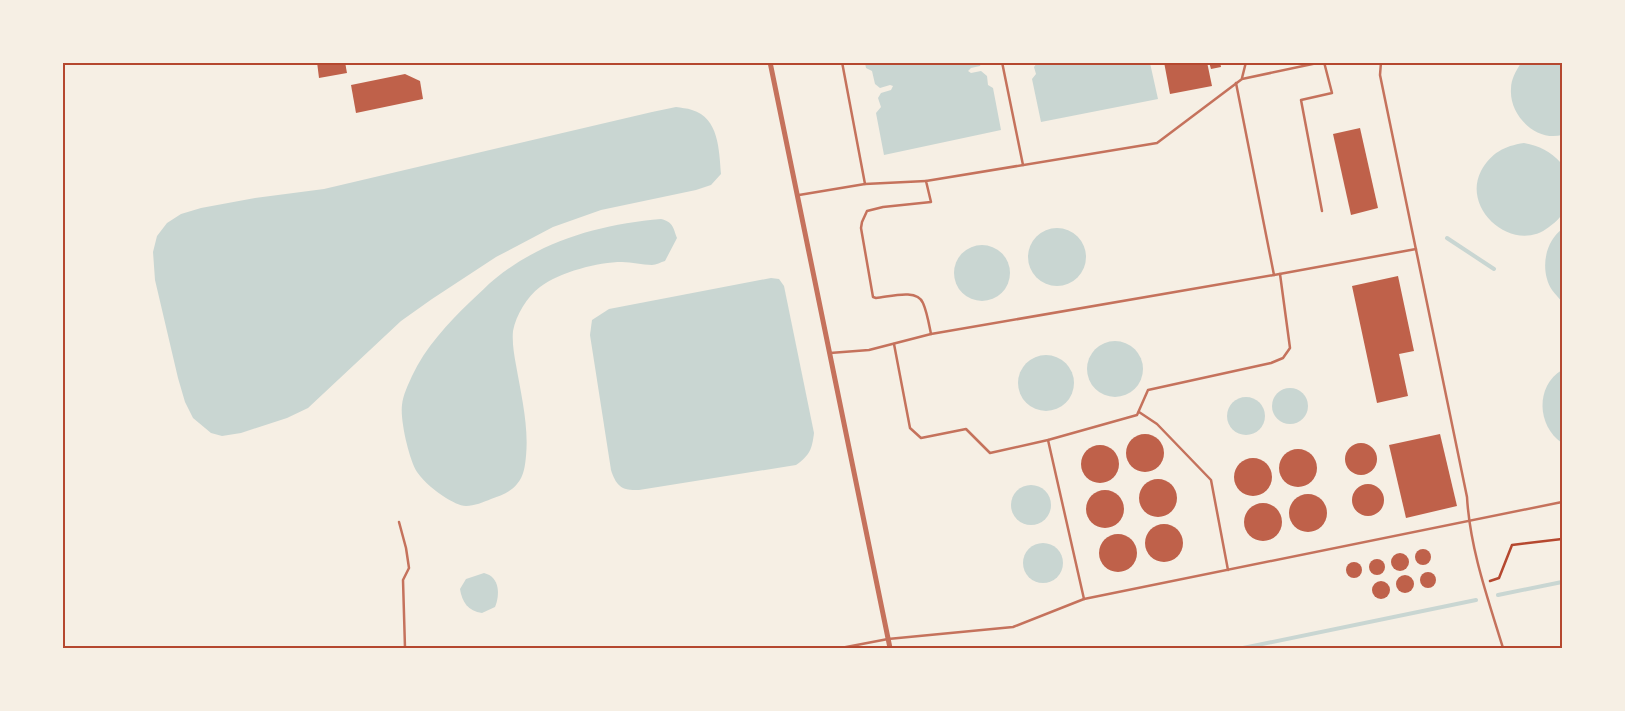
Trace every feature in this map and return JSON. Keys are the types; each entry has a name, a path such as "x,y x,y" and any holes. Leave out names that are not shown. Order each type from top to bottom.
{"street":[{"path":"770,62 890,648"}],"lane":[{"path":"842,62 865,184"},
{"path":"1002,62 1023,165"},
{"path":"1242,79 1246,62"},
{"path":"797,195 865,184 926,181 1157,143 1242,79 1323,62 1332,93 1301,100 1322,212"},
{"path":"1381,62 1380,75 1467,497 1468,521 1483,582 1503,648"},
{"path":"1236,83 1274,276"},
{"path":"926,181 932,202 883,207 867,211 861,228 873,297 913,294 920,297 931,334"},
{"path":"830,353 869,350 931,334 1274,276 1416,249"},
{"path":"894,344 910,428 921,438 966,429 990,453 1048,440 1137,415 1148,390 1271,363 1283,358 1290,348 1280,274"},
{"path":"1139,412 1157,424 1211,480 1228,570"},
{"path":"1048,440 1084,599"},
{"path":"841,648 888,639 1013,627 1084,599 1562,502"},
{"path":"399,522 406,548 408,568 403,580 405,648"}],"path":[{"path":"1483,582 1499,578 1512,545 1562,539"}],"shaded area":[{"path":"865,63 981,63 980,66 971,68 968,71 971,73 981,71 987,76 988,85 993,88 1001,130 884,155 876,113 881,107 878,98 881,93 891,90 893,86 880,88 875,84 872,71 866,68"},
{"path":"1037,63 1150,63 1158,99 1041,122 1032,79 1036,74 1034,67"},
{"path":"1521,63 1562,63 1562,135 1552,136 1543,134 1534,130 1519,117 1514,108 1511,85"},
{"path":"676,107 690,109 701,114 713,127 718,145 721,174 711,185 696,190 601,210 553,227 496,257 401,321 308,408 287,418 241,433 222,436 211,433 193,418 185,402 178,378 155,280 153,252 157,236 167,223 181,214 201,208 255,198 324,189"},
{"path":"1524,143 1544,150 1561,163 1563,174 1563,208 1560,217 1549,227 1535,234 1521,236 1507,232 1494,224 1484,213 1478,200 1477,186 1481,171 1489,159 1504,148"},
{"path":"661,219 670,223 677,238 665,261 655,265 612,262 568,272 540,287 519,313 514,325 513,344 524,410 527,445 524,471 517,484 502,495 479,504 466,506 450,501 423,480 414,466 408,449 402,412 403,398 417,366 445,327 493,281 533,253 574,236 595,230 639,221"},
{"path":"1057,228 1068,230 1081,241 1086,257 1084,268 1073,281 1057,286 1046,284 1033,273 1028,257 1030,246 1041,233"},
{"path":"1562,229 1562,302 1548,282 1545,266 1551,242"},
{"path":"982,245 1002,253 1010,273 1002,293 982,301 962,293 954,273 962,253"},
{"path":"771,278 779,279 784,286 814,433 811,448 807,455 796,465 639,490 628,490 618,484 611,470 590,335 592,320 609,309"},
{"path":"1109,341 1121,341 1131,345 1139,353 1143,369 1139,385 1131,393 1121,397 1109,397 1099,393 1091,385 1087,375 1087,363 1091,353 1099,345"},
{"path":"1046,355 1057,357 1066,363 1072,372 1074,383 1072,394 1066,403 1057,409 1046,411 1035,409 1026,403 1020,394 1018,383 1020,372 1026,363 1035,357"},
{"path":"1562,370 1562,443 1548,427 1542,406 1547,386 1553,377"},
{"path":"1290,388 1303,393 1308,406 1303,419 1290,424 1277,419 1272,406 1277,393"},
{"path":"1246,397 1259,403 1265,416 1259,429 1246,435 1233,429 1227,416 1233,403"},
{"path":"1031,485 1045,491 1051,505 1045,519 1031,525 1017,519 1011,505 1017,491"},
{"path":"1043,543 1057,549 1063,563 1057,577 1043,583 1029,577 1023,563 1029,549"},
{"path":"484,573 496,582 498,597 495,607 482,613 466,605 460,589 466,579"}],"building":[{"path":"317,62 345,62 347,73 319,78"},
{"path":"1164,62 1207,62 1212,86 1170,94"},
{"path":"1209,62 1220,62 1221,67 1211,69"},
{"path":"405,74 420,81 423,99 356,113 351,85"},
{"path":"1360,128 1378,208 1351,215 1333,134"},
{"path":"1398,276 1414,351 1399,354 1408,396 1377,403 1352,286"},
{"path":"1145,434 1158,440 1164,453 1158,466 1145,472 1132,466 1126,453 1132,440"},
{"path":"1440,434 1457,506 1406,518 1389,445"},
{"path":"1361,443 1367,444 1372,448 1376,453 1376,465 1372,470 1367,474 1361,475 1355,474 1350,470 1346,465 1345,459 1346,453 1350,448 1355,444"},
{"path":"1100,445 1113,451 1119,464 1113,477 1100,483 1087,477 1081,464 1087,451"},
{"path":"1298,449 1311,455 1317,468 1311,481 1298,487 1285,481 1279,468 1285,455"},
{"path":"1253,458 1266,464 1272,477 1266,490 1253,496 1240,490 1234,477 1240,464"},
{"path":"1158,479 1171,485 1177,498 1171,511 1158,517 1145,511 1139,498 1145,485"},
{"path":"1368,484 1374,485 1379,489 1383,494 1383,506 1379,511 1374,515 1368,516 1362,515 1357,511 1353,506 1352,500 1353,494 1357,489 1362,485"},
{"path":"1105,490 1118,496 1124,509 1118,522 1105,528 1092,522 1086,509 1092,496"},
{"path":"1308,494 1321,500 1327,513 1321,526 1308,532 1295,526 1289,513 1295,500"},
{"path":"1263,503 1276,509 1282,522 1276,535 1263,541 1250,535 1244,522 1250,509"},
{"path":"1164,524 1177,530 1183,543 1177,556 1164,562 1151,556 1145,543 1151,530"},
{"path":"1118,534 1131,540 1137,553 1131,566 1118,572 1105,566 1099,553 1105,540"},
{"path":"1420,549 1426,549 1431,554 1429,563 1420,565 1415,560 1415,554"},
{"path":"1400,553 1406,556 1409,562 1406,568 1400,571 1394,568 1391,562 1394,556"},
{"path":"1374,559 1380,559 1385,564 1383,573 1374,575 1369,570 1369,564"},
{"path":"1351,562 1357,562 1362,567 1360,576 1351,578 1346,573 1346,567"},
{"path":"1425,572 1431,572 1436,577 1434,586 1425,588 1420,583 1420,577"},
{"path":"1405,575 1411,578 1414,584 1411,590 1405,593 1399,590 1396,584 1399,578"},
{"path":"1381,581 1387,584 1390,590 1387,596 1381,599 1375,596 1372,590 1375,584"}],"waterway":[{"path":"1447,238 1494,269"},
{"path":"1498,595 1562,582"},
{"path":"1243,648 1476,600"}]}
